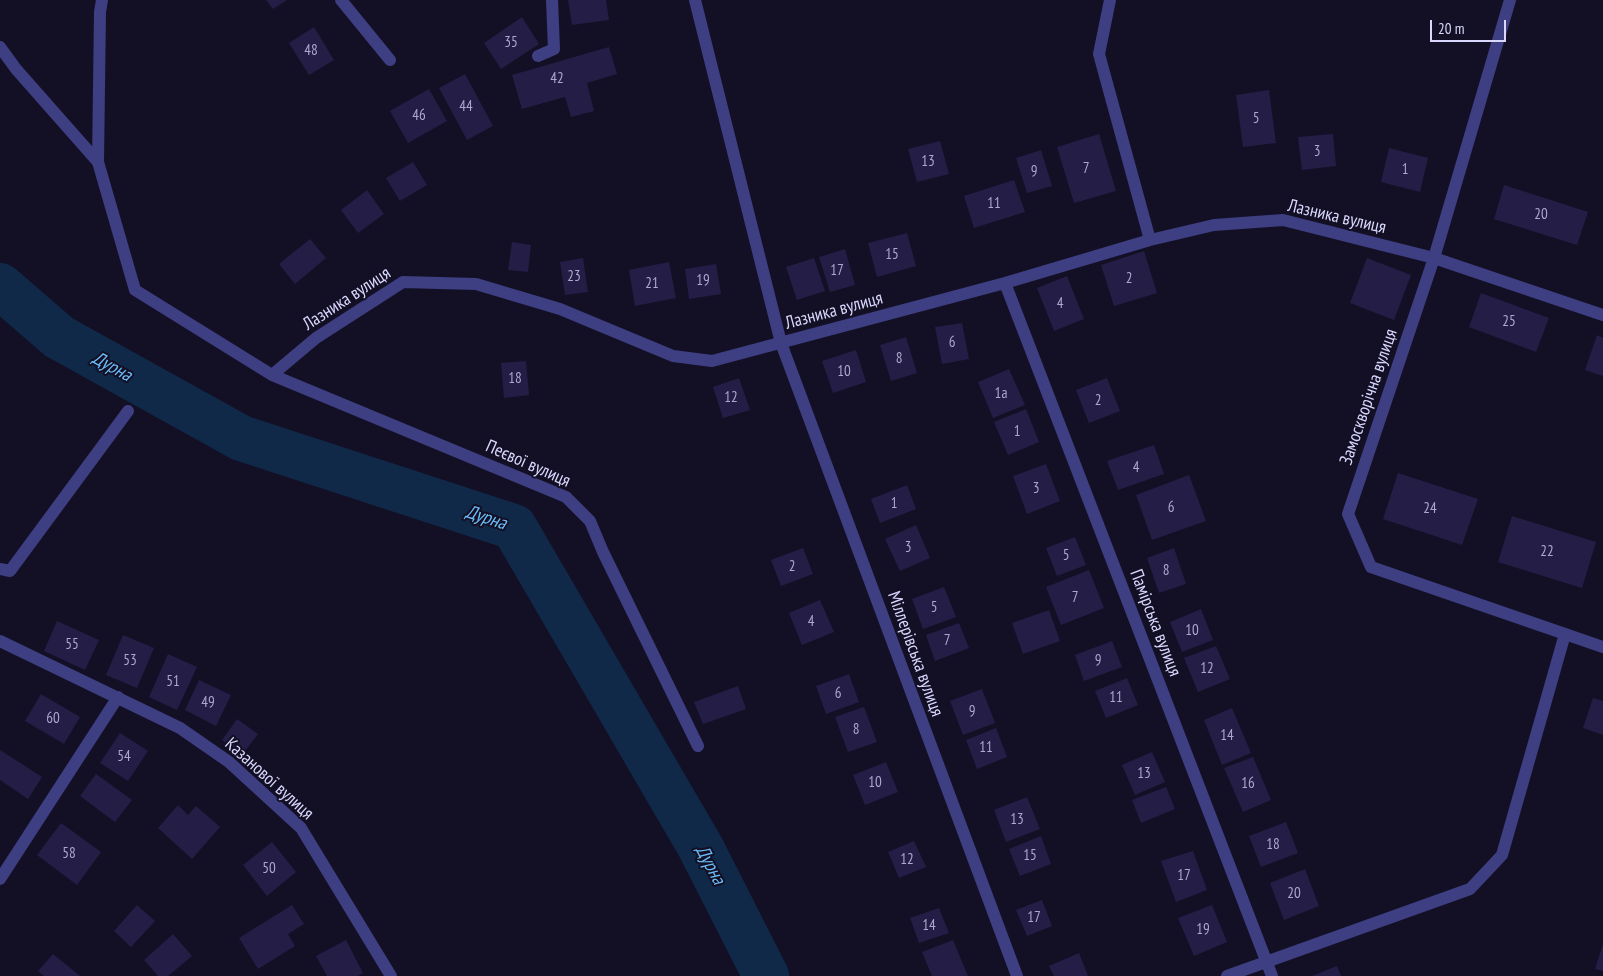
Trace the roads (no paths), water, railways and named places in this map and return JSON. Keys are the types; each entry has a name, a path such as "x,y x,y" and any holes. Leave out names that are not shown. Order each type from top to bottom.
{"street":[{"path":"98,162 100,12 102,0"},
{"path":"341,0 390,60"},
{"path":"538,56 554,49 552,0"},
{"name":"Міллерівська вулиця","path":"695,0 781,343 1017,976"},
{"path":"1110,0 1099,54 1150,240"},
{"name":"Замоскворічна вулиця","path":"1510,0 1434,258 1348,514 1372,567 1603,647"},
{"path":"0,47 16,69 98,162"},
{"name":"Пеєвої вулиця","path":"98,162 135,290 272,375 566,498 590,521 603,552 698,746"},
{"name":"Лазника вулиця","path":"272,375 316,338 403,282 476,284 560,309 673,356 712,361 1004,283 1150,240 1214,225 1283,220 1434,258 1603,315"},
{"name":"Памірська вулиця","path":"1004,283 1272,976"},
{"path":"0,569 10,571 128,411"},
{"path":"1227,976 1470,889 1502,854 1566,634"},
{"name":"Казанової вулиця","path":"0,641 180,728 229,762 301,828 391,976"},
{"path":"0,880 118,697"}],"waterway":[{"name":"Дурна","path":"0,286 59,337 241,438 514,527 701,848 766,976"}]}
